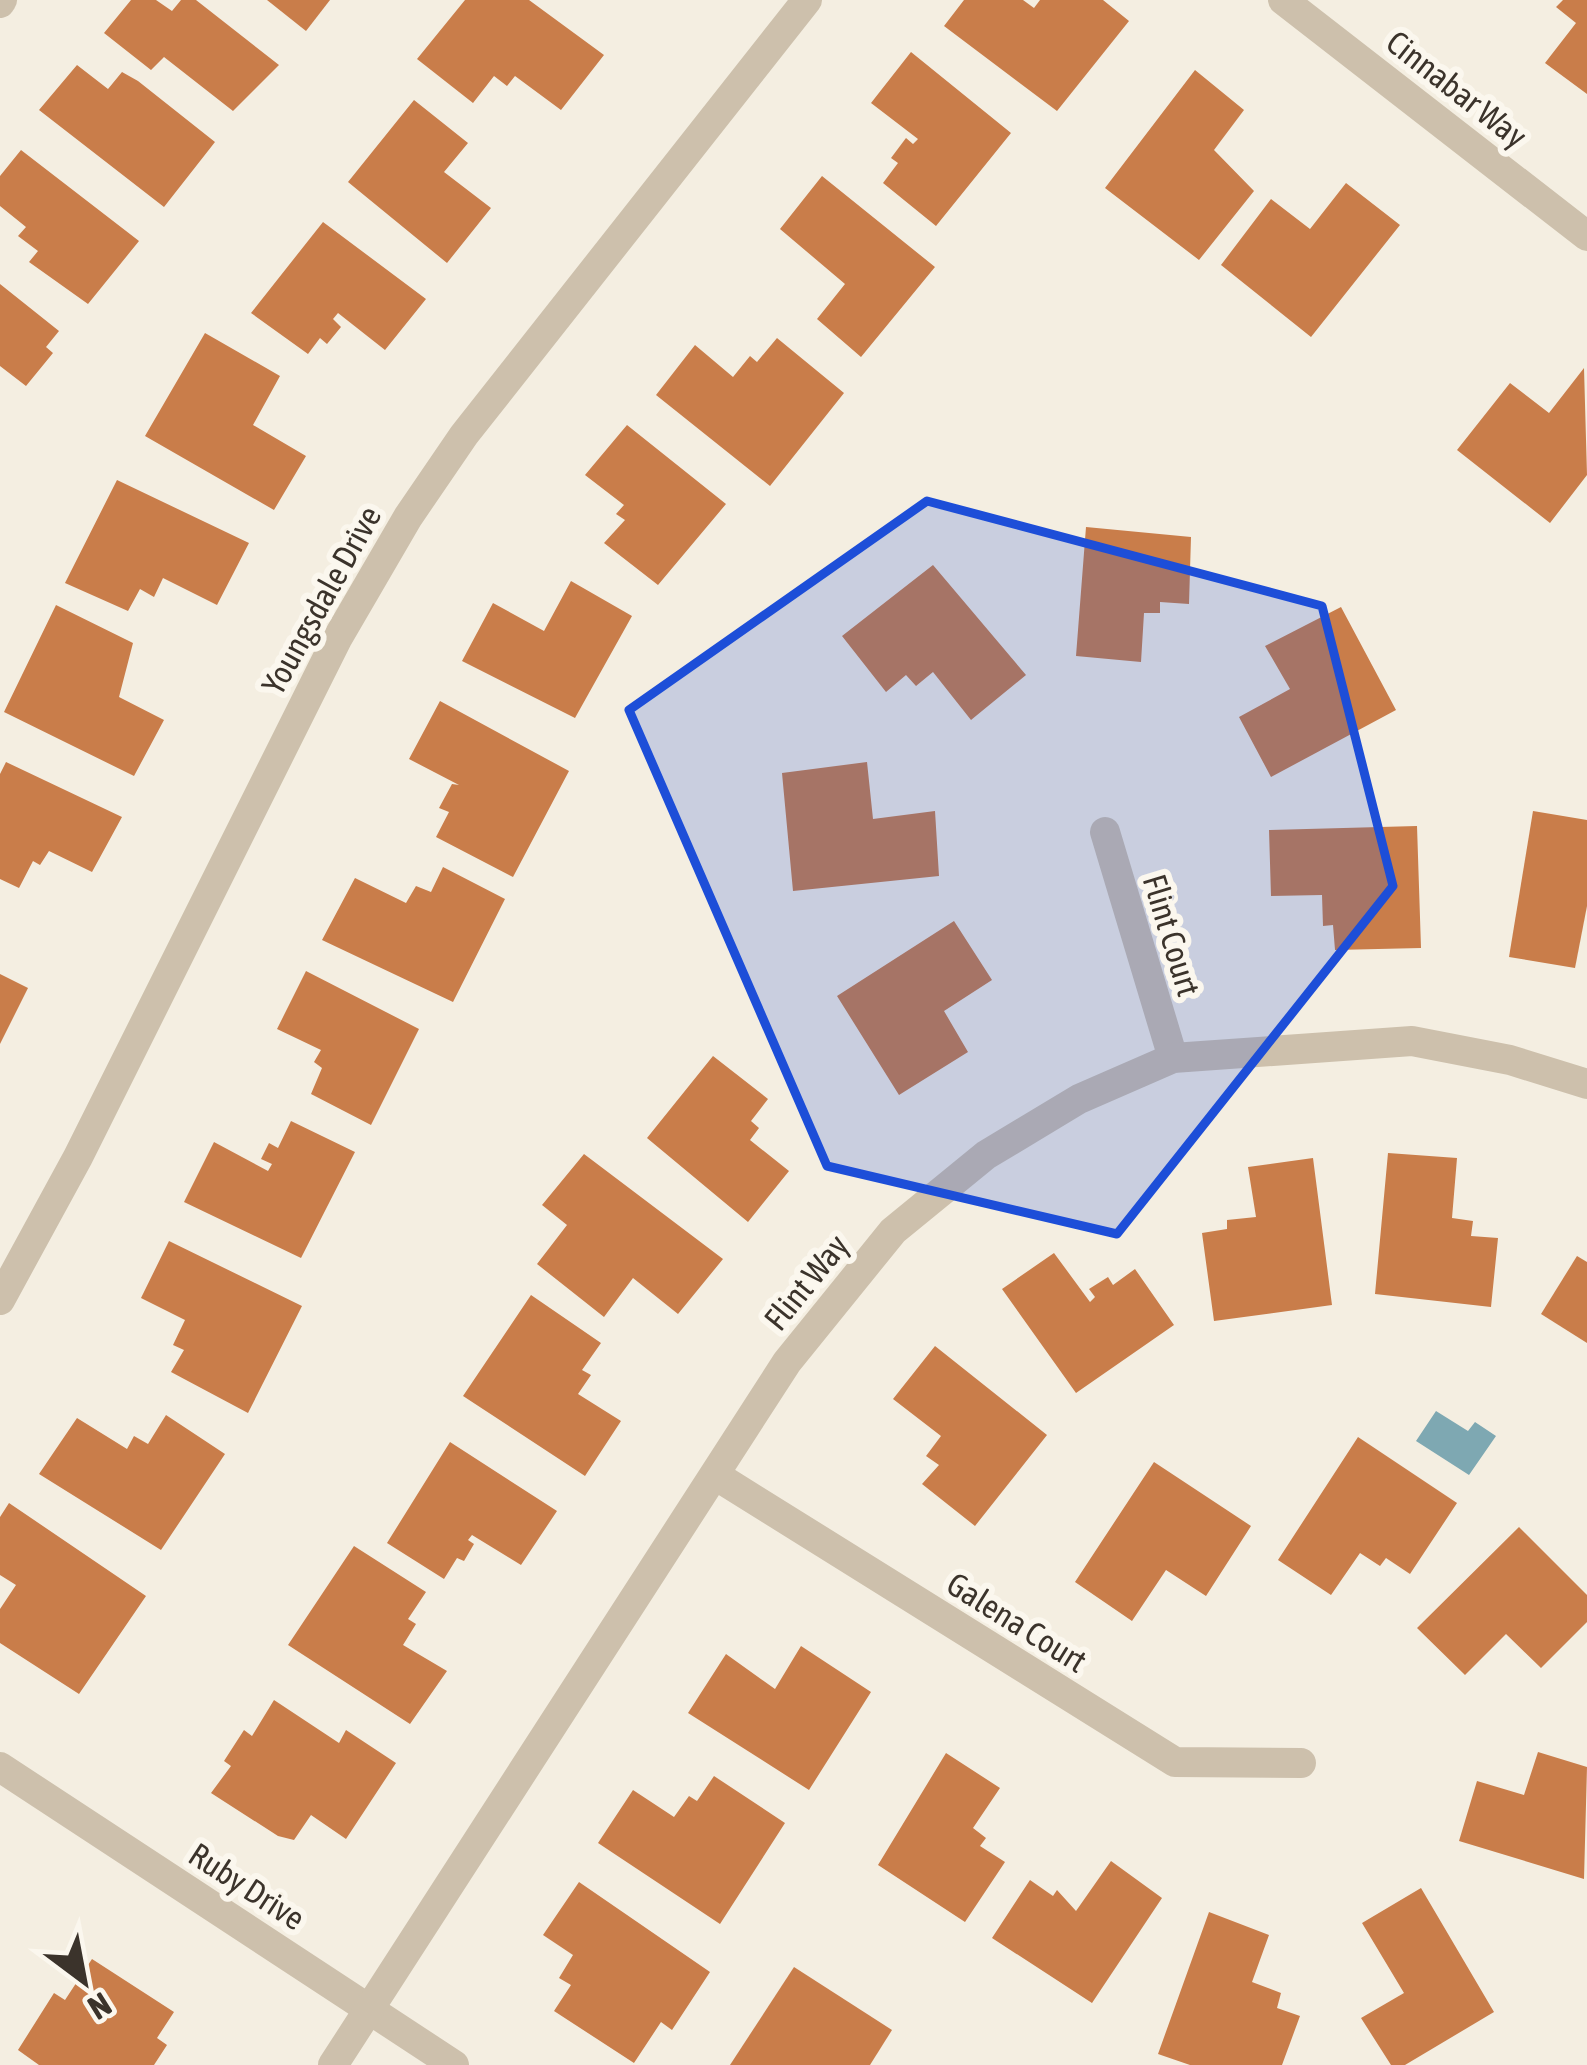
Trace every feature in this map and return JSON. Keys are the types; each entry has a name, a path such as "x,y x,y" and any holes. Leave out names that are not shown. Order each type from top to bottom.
{"street":[{"name":"Youngsdale Drive","path":"0,1300 69,1175 337,639 408,517 464,436 807,0"},
{"name":"Cinnabar Way","path":"1283,0 1587,236"},
{"name":"Flint Court","path":"1105,832 1173,1058"},
{"name":"Flint Way","path":"333,2065 788,1362 893,1231 986,1155 1079,1099 1173,1058 1299,1045 1412,1041 1510,1060 1587,1084"},
{"name":"Galena Court","path":"716,1475 1175,1762 1301,1763"},
{"name":"Ruby Drive","path":"0,1767 454,2065"}],"highlighted area":[{"path":"927,501 1322,606 1393,886 1117,1234 827,1166 629,710"}],"water":[{"path":"1436,1411 1468,1431 1475,1422 1496,1436 1469,1475 1416,1441"}],"building":[{"path":"131,0 156,0 172,11 181,0 196,0 279,65 233,111 164,57 151,70 104,33"},
{"path":"267,0 330,0 306,31"},
{"path":"465,0 529,0 604,55 561,110 515,76 507,86 494,76 473,103 417,59"},
{"path":"964,0 1023,0 1034,8 1040,0 1103,0 1129,21 1057,111 944,26"},
{"path":"1563,0 1587,0 1587,94 1545,63 1576,23 1556,7"},
{"path":"911,52 1011,133 936,226 883,183 898,163 891,158 906,138 913,144 918,139 871,103"},
{"path":"77,65 108,89 122,72 215,142 164,207 39,110"},
{"path":"1195,70 1244,110 1214,150 1254,191 1199,260 1105,188"},
{"path":"414,100 468,143 444,172 491,208 447,263 348,182"},
{"path":"21,150 139,241 88,304 29,262 38,251 18,236 26,227 0,206 0,176"},
{"path":"822,176 935,267 861,357 817,319 845,284 780,229"},
{"path":"1346,183 1400,225 1311,337 1221,265 1271,199 1310,229"},
{"path":"323,222 426,299 385,350 338,313 333,319 341,327 327,344 320,338 308,354 251,313"},
{"path":"0,284 59,331 46,347 53,353 26,386 0,366"},
{"path":"205,333 280,376 253,425 306,456 274,510 145,436"},
{"path":"777,338 844,393 770,486 656,395 695,345 733,377 750,356 757,362"},
{"path":"1584,368 1587,475 1550,523 1457,450 1510,383 1549,413"},
{"path":"627,425 726,504 658,585 604,543 625,520 616,514 624,505 585,475"},
{"path":"117,480 249,543 217,605 163,578 154,597 140,589 128,611 65,583"},
{"path":"1086,527 1191,537 1189,604 1160,602 1160,613 1144,613 1141,662 1076,656"},
{"path":"933,565 1026,675 971,720 933,672 916,686 906,675 886,692 842,636"},
{"path":"571,581 632,616 575,718 462,661 493,603 544,631"},
{"path":"56,605 133,643 119,697 164,720 134,776 4,712"},
{"path":"1341,607 1396,710 1271,777 1239,717 1290,689 1265,646"},
{"path":"440,701 569,771 513,877 436,837 449,812 439,808 452,784 459,785 409,759"},
{"path":"6,762 122,817 92,872 49,851 40,865 33,861 19,888 0,879 0,774"},
{"path":"867,762 873,819 935,811 939,876 793,891 782,773"},
{"path":"1533,811 1587,820 1587,906 1575,968 1509,957"},
{"path":"1417,826 1421,948 1335,950 1333,925 1323,926 1322,895 1271,896 1269,830"},
{"path":"443,867 505,899 453,1002 322,940 355,878 406,903 416,886 431,892"},
{"path":"954,921 992,980 944,1011 968,1052 899,1095 837,996"},
{"path":"306,971 419,1029 371,1125 311,1094 322,1068 314,1062 321,1050 277,1029"},
{"path":"0,974 28,988 0,1044"},
{"path":"713,1056 768,1099 751,1121 759,1128 750,1140 789,1171 748,1222 647,1138"},
{"path":"291,1121 355,1152 301,1258 184,1202 214,1142 268,1171 272,1164 261,1159 269,1143 278,1148"},
{"path":"1388,1153 1457,1158 1452,1218 1473,1221 1471,1236 1498,1238 1491,1307 1375,1294"},
{"path":"584,1154 723,1259 678,1314 633,1278 604,1317 537,1264 567,1225 542,1205"},
{"path":"1313,1158 1332,1305 1214,1321 1202,1233 1227,1229 1227,1220 1256,1217 1248,1167"},
{"path":"169,1241 302,1306 248,1413 171,1372 184,1350 173,1345 185,1320 141,1298"},
{"path":"1054,1253 1090,1302 1095,1297 1089,1289 1108,1277 1113,1285 1135,1269 1174,1325 1076,1393 1002,1289"},
{"path":"1577,1256 1587,1262 1587,1343 1541,1314"},
{"path":"531,1295 601,1343 582,1370 591,1375 578,1394 621,1421 585,1476 463,1396"},
{"path":"935,1346 1047,1435 975,1526 922,1484 939,1465 926,1456 941,1436 893,1399"},
{"path":"166,1415 225,1454 161,1550 39,1474 77,1418 127,1449 134,1436 148,1444"},
{"path":"1358,1437 1457,1503 1410,1574 1386,1558 1380,1566 1360,1553 1331,1595 1278,1560"},
{"path":"450,1442 557,1511 521,1565 472,1535 468,1540 474,1544 464,1561 457,1558 444,1579 387,1543"},
{"path":"1154,1462 1251,1526 1206,1596 1166,1570 1132,1621 1075,1582"},
{"path":"9,1503 146,1596 79,1694 0,1643 0,1609 16,1585 0,1575 0,1517"},
{"path":"1519,1527 1587,1595 1587,1622 1541,1668 1506,1634 1465,1675 1417,1628"},
{"path":"354,1546 426,1592 408,1619 416,1624 403,1645 447,1671 410,1724 288,1645"},
{"path":"801,1646 871,1692 809,1790 688,1713 726,1654 775,1689"},
{"path":"274,1700 339,1743 346,1730 396,1763 346,1839 311,1815 294,1840 278,1836 211,1793 231,1766 224,1761 244,1730 252,1736"},
{"path":"1538,1752 1587,1767 1584,1879 1459,1841 1477,1781 1524,1795"},
{"path":"946,1753 1000,1788 973,1828 986,1838 980,1846 1005,1862 965,1922 878,1865"},
{"path":"714,1776 785,1823 720,1924 598,1843 633,1790 674,1817 689,1796 697,1801"},
{"path":"1111,1861 1162,1898 1092,2003 992,1938 1030,1880 1053,1896 1057,1890 1076,1911"},
{"path":"579,1882 710,1972 672,2030 661,2022 634,2063 554,2011 571,1985 559,1978 573,1955 543,1935"},
{"path":"1421,1888 1494,2012 1405,2065 1391,2065 1361,2018 1404,1993 1362,1923"},
{"path":"1209,1912 1269,1935 1252,1982 1281,1993 1277,2008 1300,2016 1282,2065 1190,2065 1158,2054"},
{"path":"92,1959 174,2012 157,2038 167,2045 154,2065 39,2065 18,2050 54,1993 65,2000"},
{"path":"794,1967 892,2030 870,2065 730,2065"}]}
